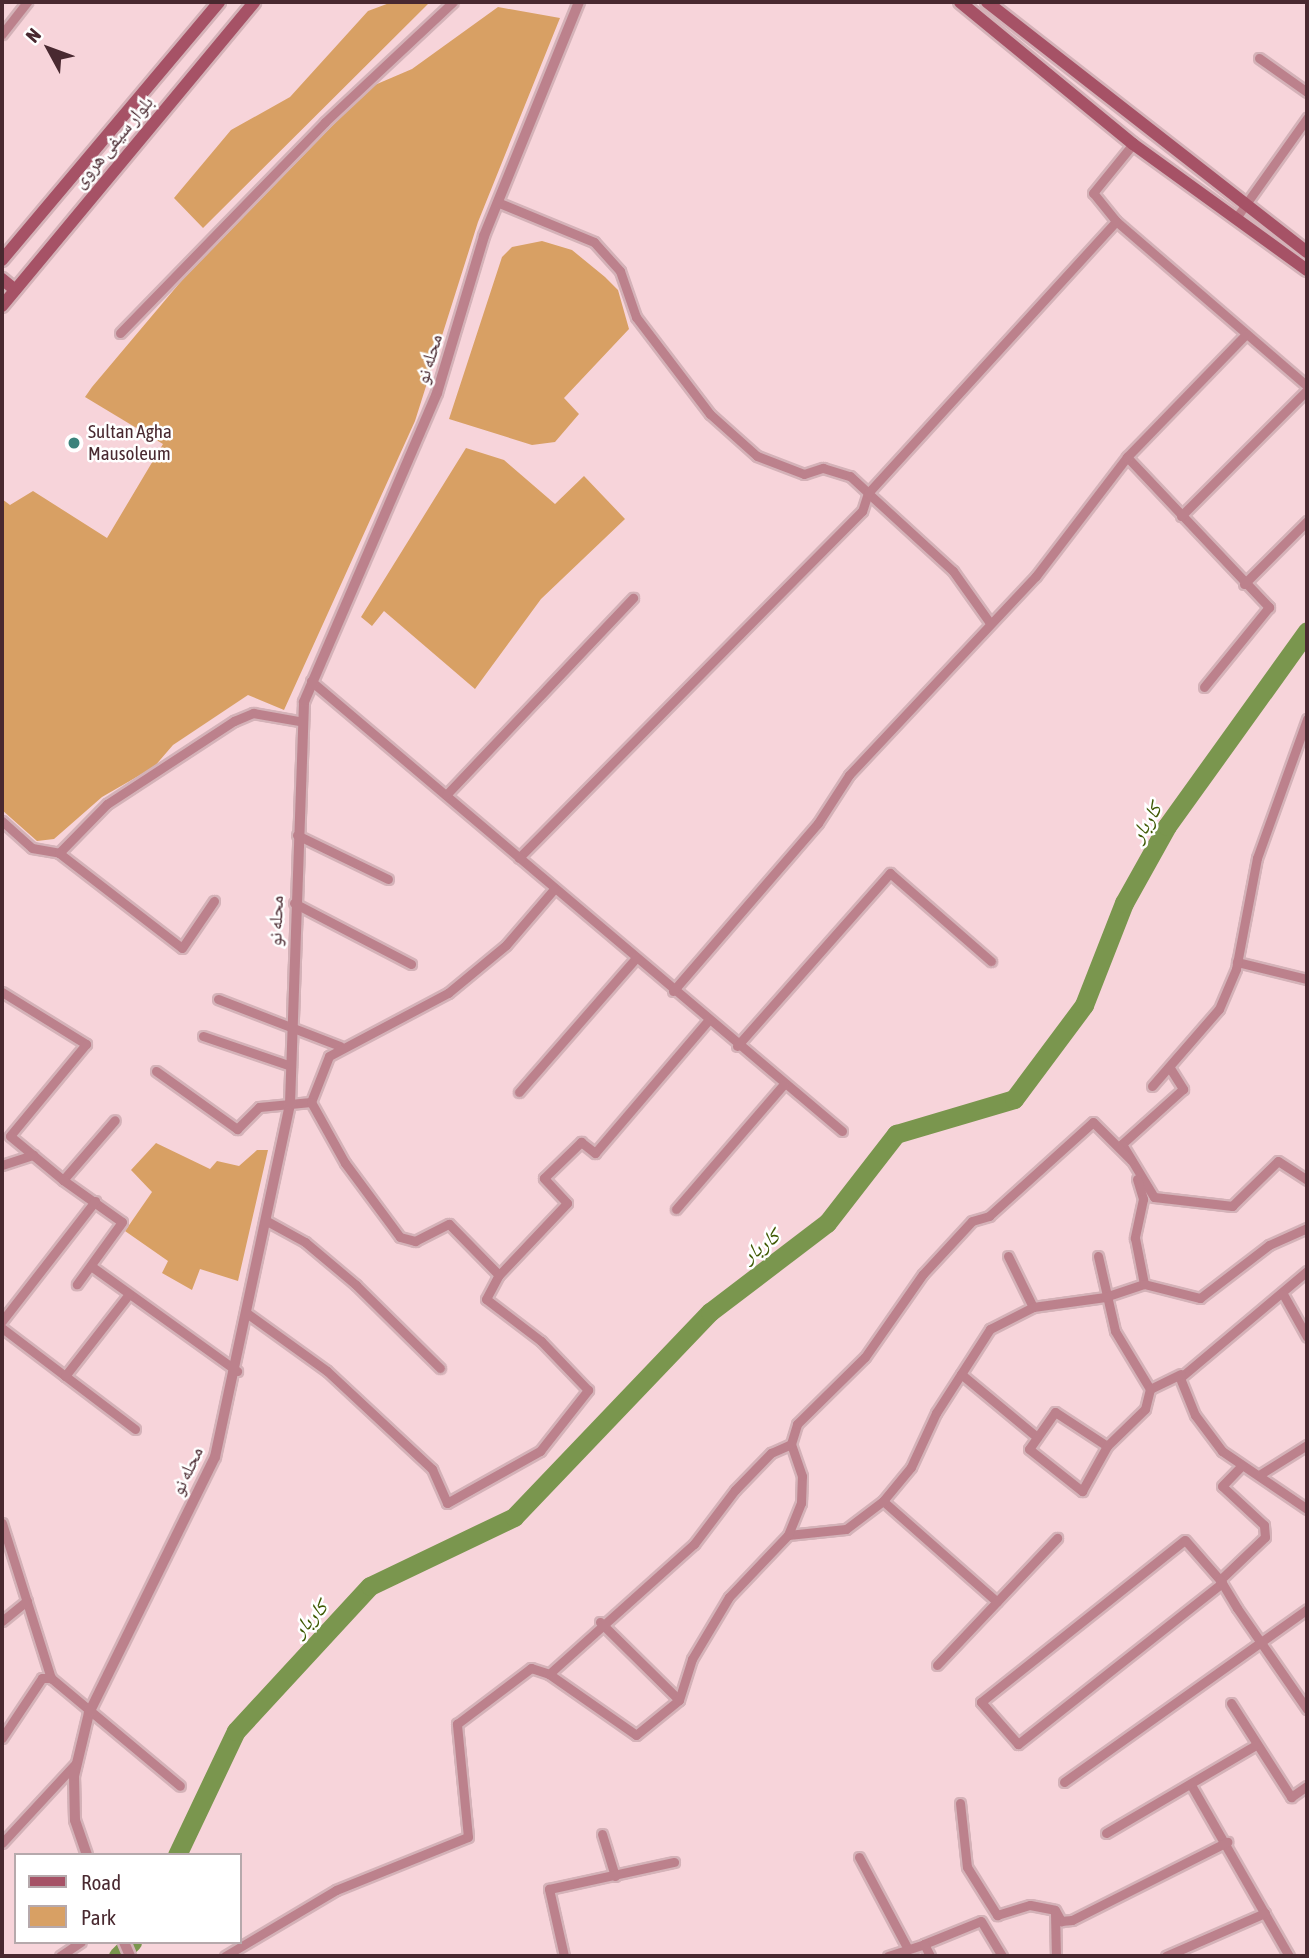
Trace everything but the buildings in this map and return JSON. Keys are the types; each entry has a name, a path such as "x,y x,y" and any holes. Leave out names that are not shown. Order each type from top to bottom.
{"main road":[{"name":"بلوار سیفی هروی","path":"2,260 219,2"},
{"name":"بلوار سیفی هروی","path":"2,306 254,2"},
{"path":"960,2 1133,144 1307,270"},
{"path":"987,2 1244,206 1307,252"},
{"path":"2,279 15,290"}],"street":[{"path":"2,34 27,2"},
{"path":"120,333 325,122 453,2"},
{"name":"محله نو","path":"86,1853 75,1819 78,1760 89,1713 215,1457 237,1371 290,1104 289,1021 299,721 311,681 437,393 497,202 579,2"},
{"path":"1259,58 1307,92"},
{"path":"1236,218 1307,118"},
{"path":"1133,144 1093,192 1116,221 1307,388 1181,516"},
{"path":"497,202 594,242 620,271 636,317 710,414 757,456 804,474 823,468 850,476 953,571 990,623"},
{"path":"519,858 862,511 868,494 1116,221"},
{"path":"673,992 818,823 849,775 1036,576 1127,457 1246,334"},
{"path":"1127,457 1270,611 1204,687"},
{"path":"1244,584 1307,521"},
{"path":"446,795 633,598"},
{"path":"311,681 636,958 707,1022 842,1131"},
{"path":"59,853 107,804 234,721 253,713 299,721"},
{"path":"1152,1086 1170,1069 1219,1009 1237,962 1257,858 1307,719"},
{"path":"2,821 32,848 59,853 182,948 214,901"},
{"path":"297,835 388,879"},
{"path":"737,1046 890,873 991,961"},
{"path":"311,1102 329,1056 341,1046 448,993 506,945 554,889"},
{"path":"294,903 411,964"},
{"path":"519,1092 636,958"},
{"path":"1237,962 1307,979"},
{"path":"2,992 86,1044 11,1133 33,1156 122,1222 77,1284"},
{"path":"218,999 289,1021 341,1046"},
{"path":"248,1314 327,1371 432,1469 447,1503 540,1451 588,1390 541,1341 486,1299 499,1275 566,1203 544,1178 581,1142 595,1153 707,1022"},
{"path":"203,1036 291,1066"},
{"path":"1144,1283 1135,1238 1143,1199 1131,1160 1122,1144 1183,1088 1170,1069"},
{"path":"156,1071 237,1129 259,1107 311,1102"},
{"path":"676,1209 784,1084"},
{"path":"311,1102 345,1163 401,1237 415,1241 449,1224 499,1275"},
{"path":"63,1180 115,1120"},
{"path":"225,1956 336,1890 468,1837 457,1724 531,1668 549,1674 639,1735 679,1700 692,1658 729,1597 788,1535 802,1503 802,1476 791,1444 797,1424 865,1357 930,1265 972,1221 989,1216 1093,1122 1131,1160"},
{"path":"2,1165 33,1156"},
{"path":"1137,1177 1154,1197 1232,1206 1278,1161 1307,1180"},
{"path":"2,1321 95,1201"},
{"path":"265,1220 305,1242 356,1285 440,1368"},
{"path":"788,1535 846,1529 884,1501 911,1467 961,1374 990,1329 1033,1307 1105,1297 1144,1283 1200,1298 1269,1245 1307,1228"},
{"path":"1008,1256 1033,1307"},
{"path":"1098,1256 1105,1297 1115,1331 1150,1389 1145,1409 1107,1446 1082,1491 1029,1449 1055,1412 1107,1446"},
{"path":"91,1266 237,1371"},
{"path":"1150,1389 1181,1374 1283,1294 1307,1271"},
{"path":"65,1376 129,1294"},
{"path":"1283,1294 1306,1334"},
{"path":"2,1328 135,1429"},
{"path":"961,1374 1037,1437"},
{"path":"1181,1374 1195,1415 1241,1466 1259,1475 1307,1509"},
{"path":"549,1674 600,1622 694,1544 771,1453 791,1444"},
{"path":"1259,1475 1307,1445"},
{"path":"1241,1466 1222,1486 1264,1525 1265,1537 1221,1582 1018,1744 981,1702 1185,1541 1221,1582 1307,1709"},
{"path":"884,1501 997,1602"},
{"path":"2,1523 5,1548 27,1601 51,1678 89,1713 180,1786"},
{"path":"937,1665 1057,1538"},
{"path":"2,1621 27,1601"},
{"path":"1064,1782 1264,1644 1307,1609"},
{"path":"600,1622 679,1700"},
{"path":"2,1738 42,1678 51,1678"},
{"path":"1231,1703 1291,1797 1307,1786"},
{"path":"1106,1833 1256,1745"},
{"path":"2,1843 78,1760"},
{"path":"1191,1785 1227,1842 1289,1956"},
{"path":"960,1803 967,1867 985,1905 997,1916 1030,1905 1055,1910"},
{"path":"602,1834 615,1876"},
{"path":"1055,1910 1061,1921 1072,1920 1227,1842"},
{"path":"859,1857 908,1949"},
{"path":"564,1956 548,1889 674,1861"},
{"path":"1055,1910 1056,1956"},
{"path":"1166,1956 1265,1913"},
{"path":"888,1956 981,1921 1002,1956"},
{"path":"60,1956 77,1944"},
{"path":"924,1944 930,1956"}],"green space":[{"path":"392,2 430,2 203,228 174,198 231,130 290,97 368,11"},
{"path":"498,7 560,18 478,222 415,421 284,710 248,695 173,745 154,767 102,797 54,839 37,841 2,810 2,499 10,505 33,491 107,538 163,444 85,397 92,387 183,279 370,87 412,69"},
{"path":"542,241 572,250 618,290 629,329 564,398 579,414 555,442 532,445 449,419 502,257 512,247"},
{"path":"466,448 504,460 555,504 584,476 625,519 541,599 475,689 384,611 372,626 361,617"},
{"path":"156,1143 210,1169 217,1161 239,1166 257,1150 268,1150 238,1281 200,1269 192,1290 162,1273 168,1261 125,1231 152,1192 131,1170"}],"waterway":[{"name":"کاربار","path":"178,1853 236,1731 370,1586 514,1517 710,1312 827,1223 896,1134 1014,1099 1084,1005 1124,903 1167,826 1307,631"},
{"name":"کاربار","path":"118,1956 130,1944"}],"place":[{"name":"Sultan Agha Mausoleum","path":"74,443"}]}
